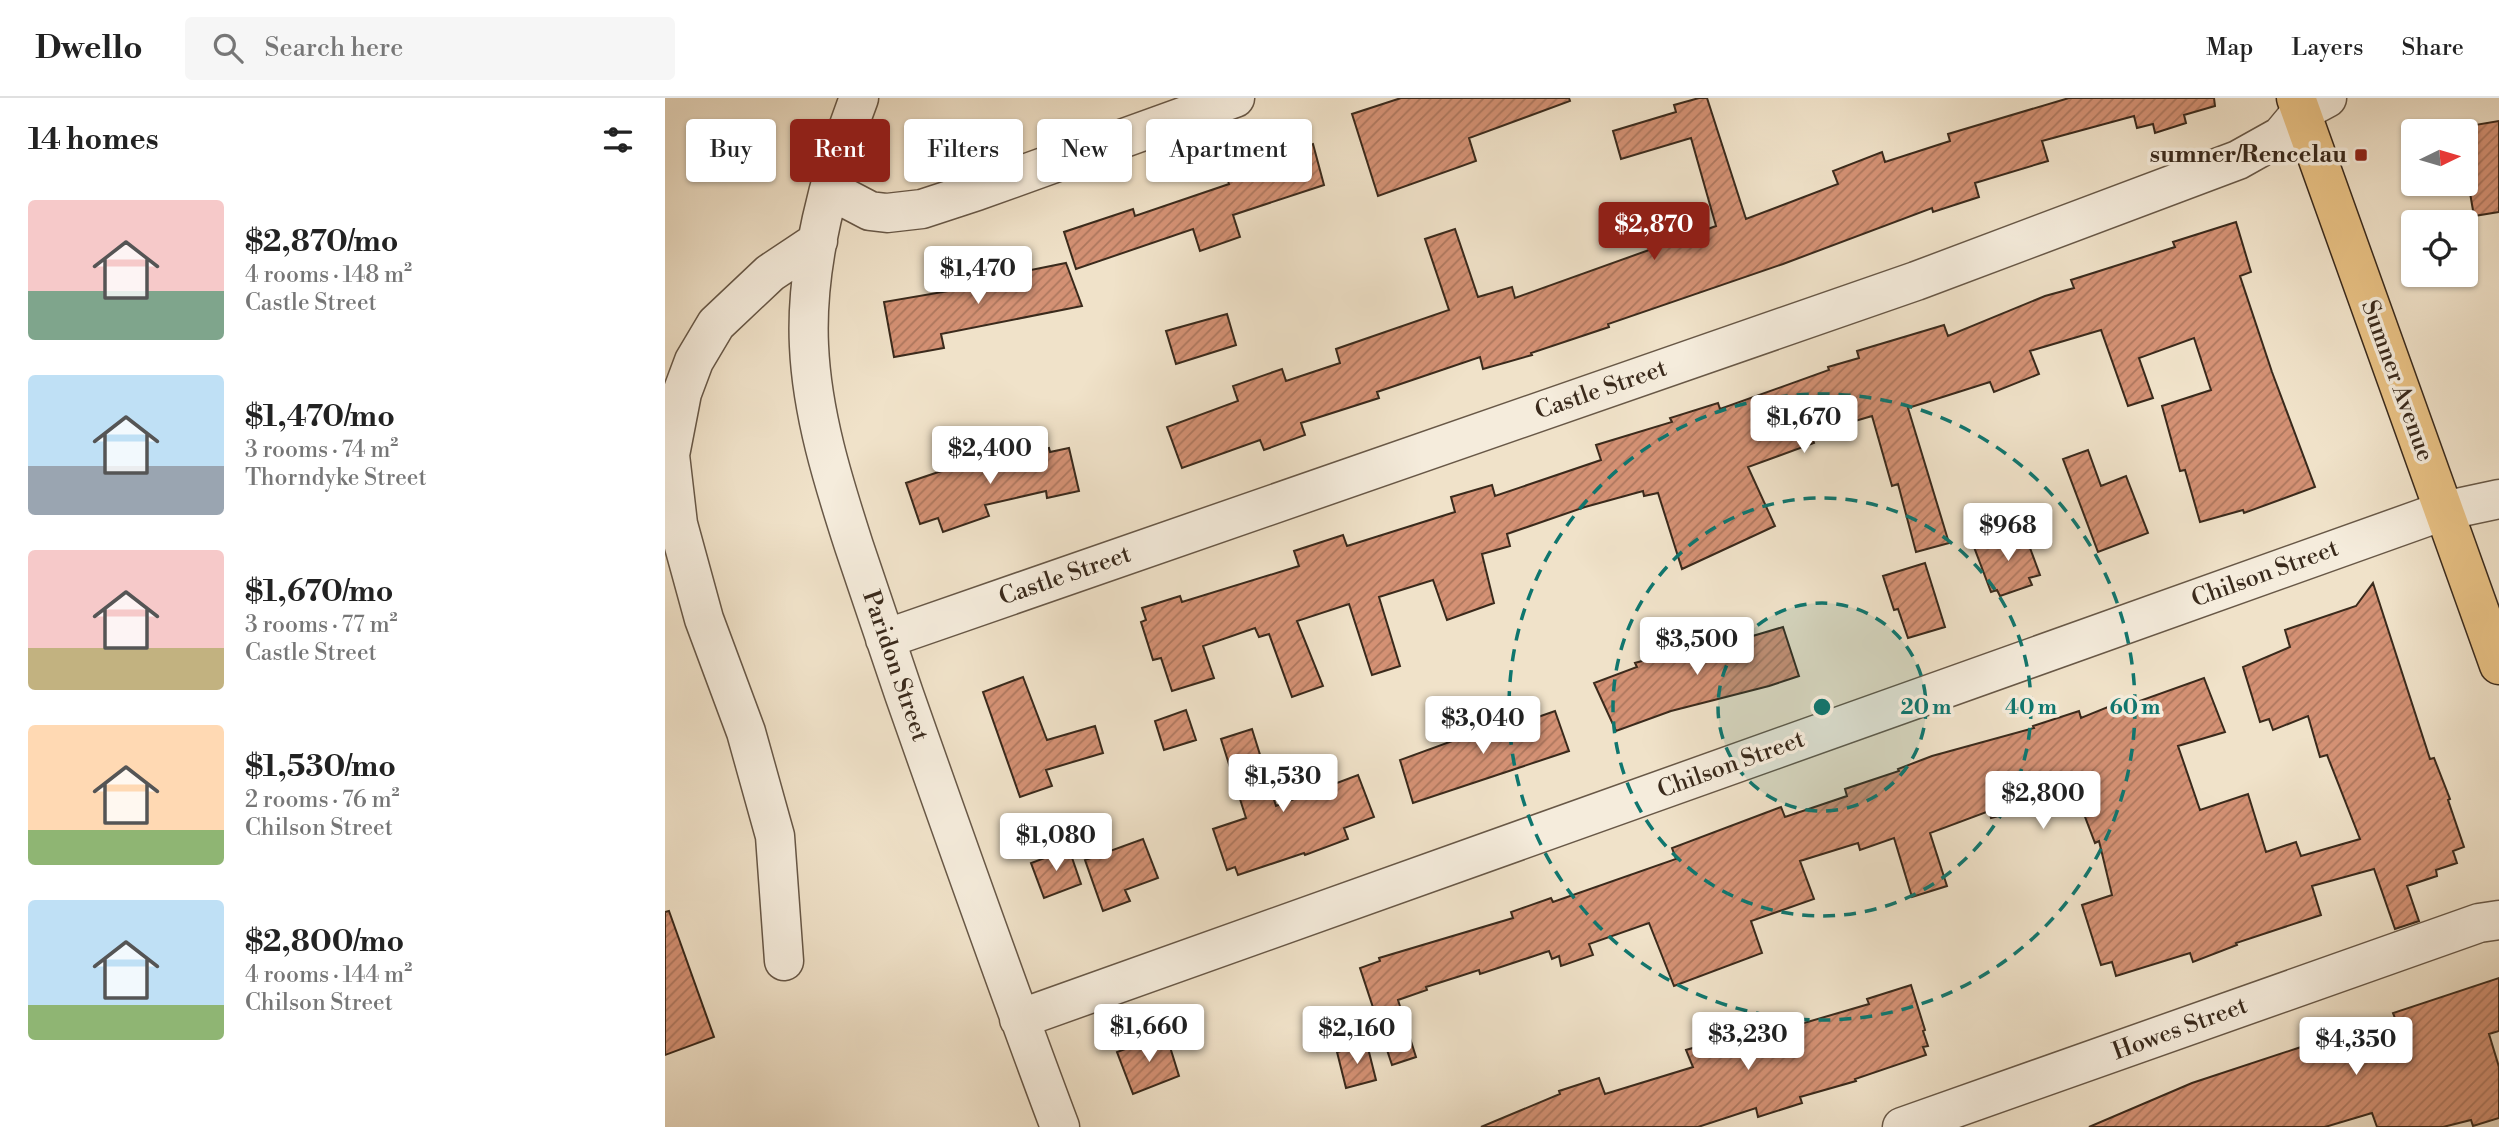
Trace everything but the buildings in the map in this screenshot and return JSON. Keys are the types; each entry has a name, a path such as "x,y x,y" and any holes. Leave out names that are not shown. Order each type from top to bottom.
{"main road":[{"name":"Sumner Avenue","path":"2308,103 2443,511 2499,665"}],"street":[{"name":"Paridon Street","path":"859,98 840,155 818,241 809,320 814,389 831,473 885,639 1019,1019 1060,1127"},
{"path":"831,190 870,211 887,213 922,209 1235,98"},
{"name":"Castle Street","path":"885,639 1929,276 2238,160 2281,136 2308,103"},
{"path":"784,961 775,836 746,732 704,620 681,536 670,455 682,393 694,362 716,324 770,273 818,241"},
{"name":"Chilson Street","path":"1019,1019 2443,511 2499,499"},
{"name":"Howes Street","path":"1902,1127 2479,923 2499,920"}],"place":[{"name":"sumner/Rencelau","path":"2361,155"}]}
